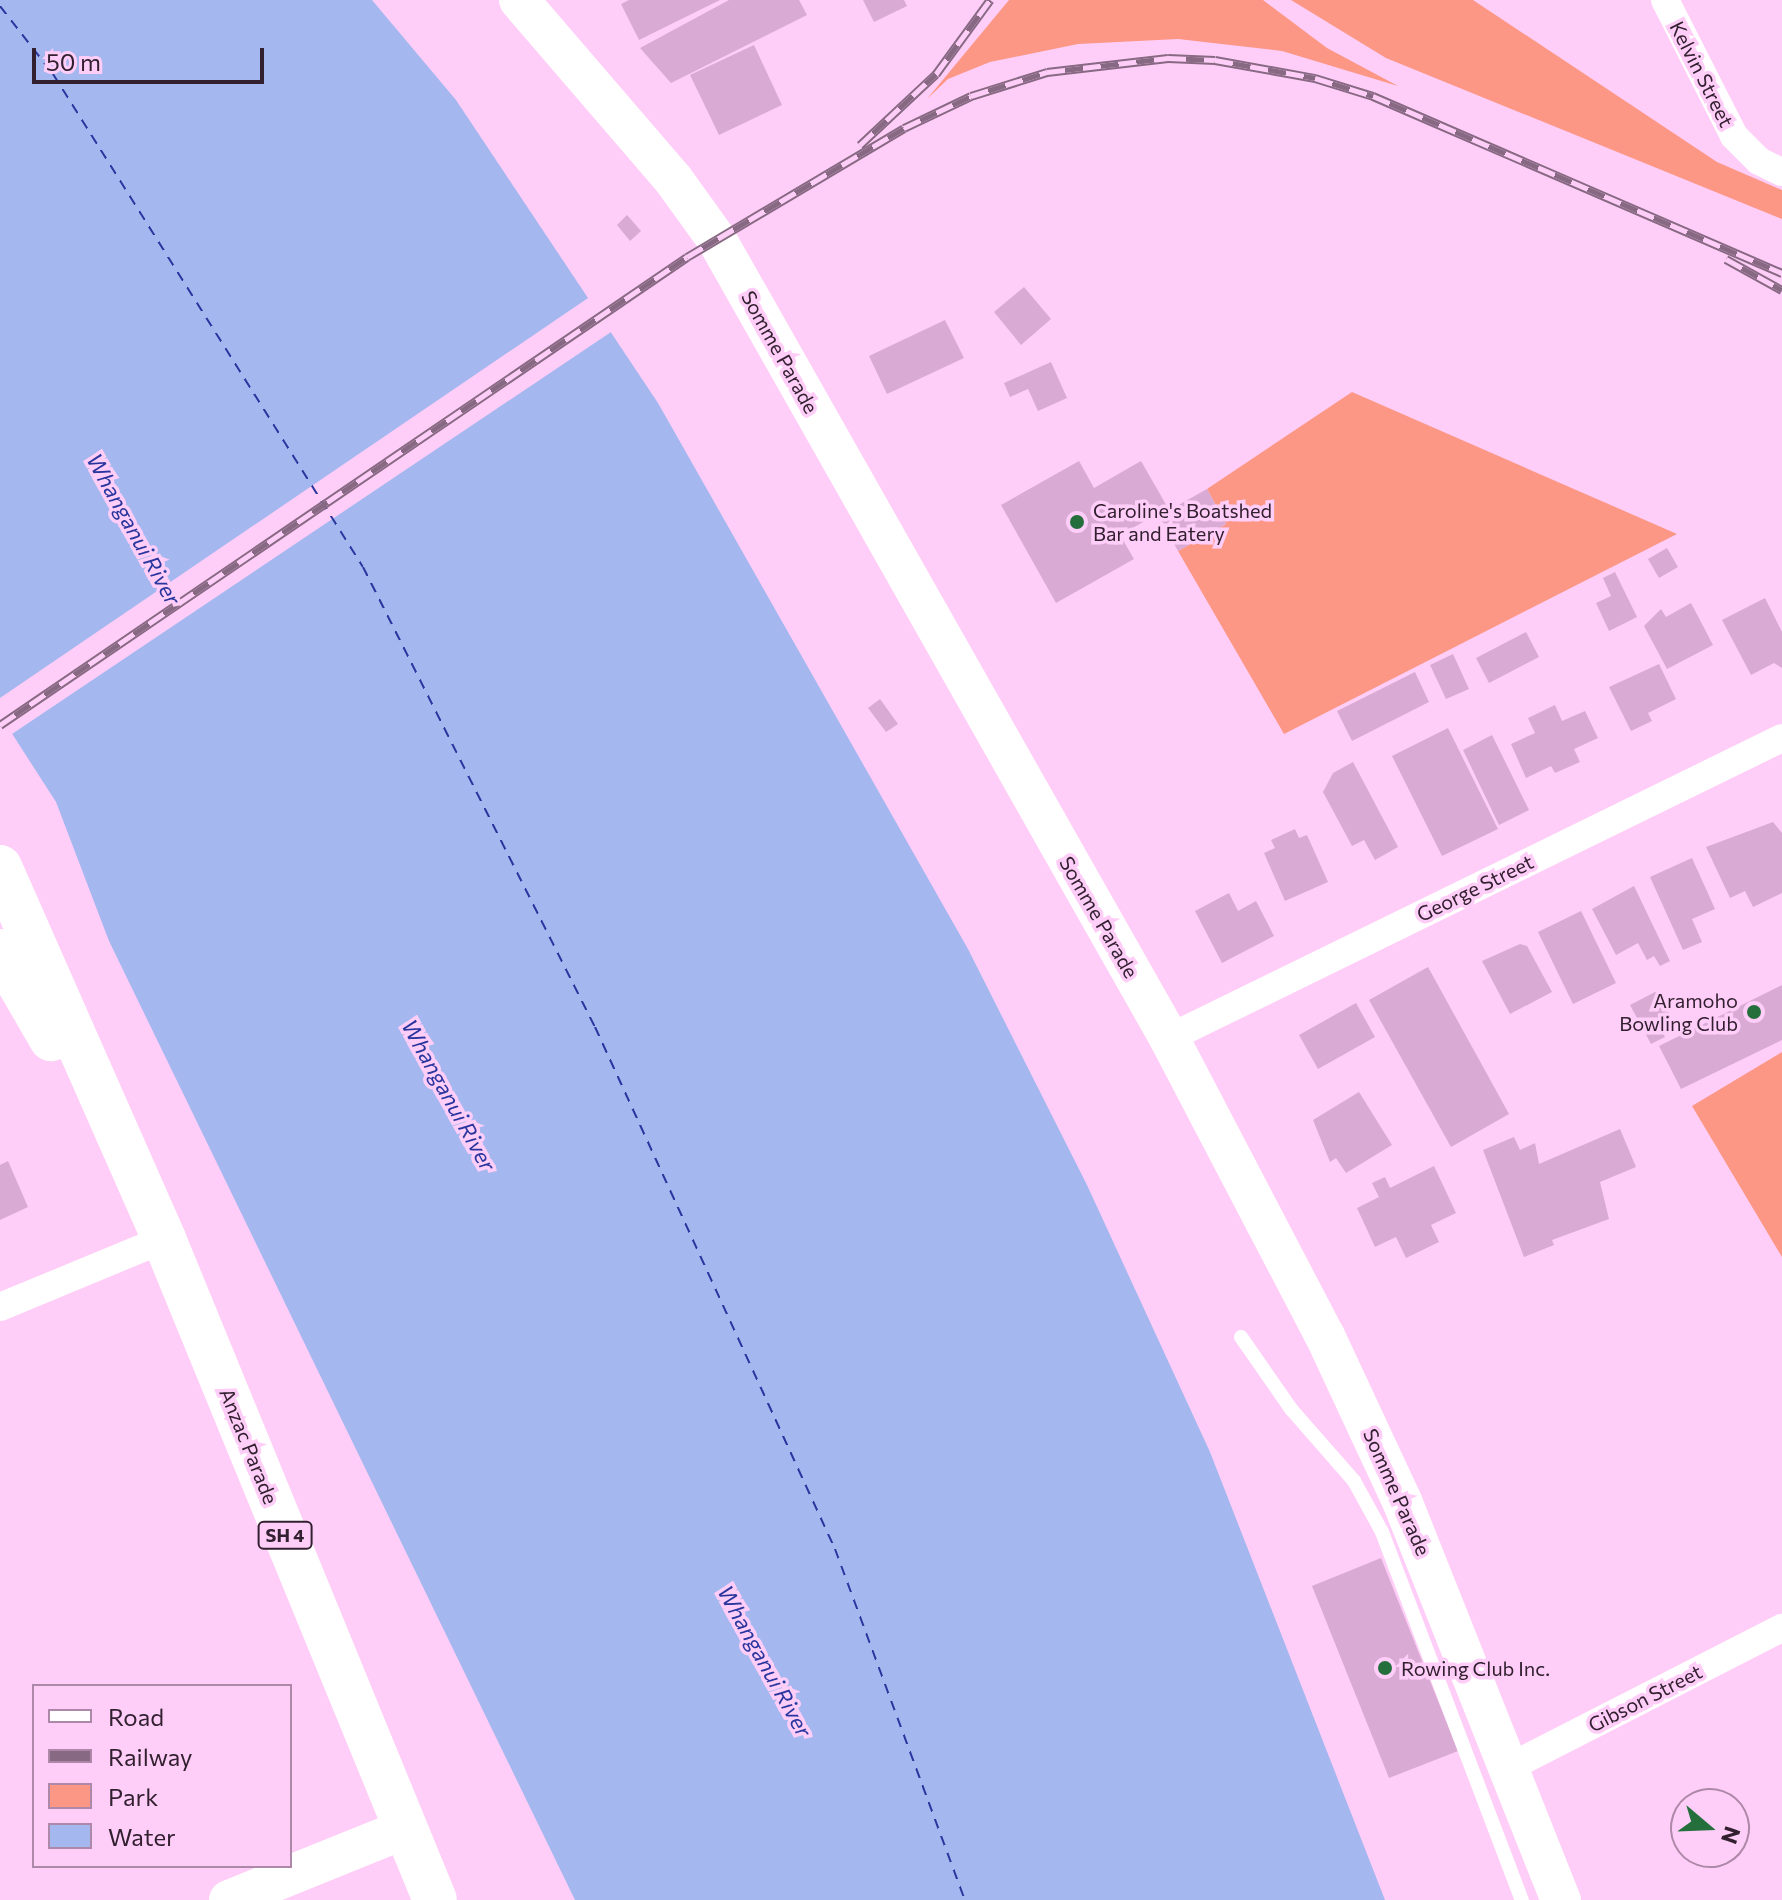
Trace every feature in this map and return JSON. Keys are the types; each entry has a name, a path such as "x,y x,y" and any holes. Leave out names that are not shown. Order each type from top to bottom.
{"main road":[{"name":"Somme Parade","path":"519,0 673,179 717,240 1169,1038 1325,1336 1402,1501 1561,1900"},
{"name":"Anzac Parade","path":"0,867 130,1171 164,1239 435,1900"},
{"name":"Anzac Parade","path":"0,951 130,1171"},
{"path":"229,1900 405,1829"}],"street":[{"name":"Kelvin Street","path":"1665,0 1734,136 1759,161 1782,172"},
{"name":"George Street","path":"1169,1038 1782,738"},
{"path":"0,1307 164,1239"},
{"name":"Gibson Street","path":"1508,1768 1782,1628"}],"lane":[{"path":"1241,1337 1291,1409 1354,1481 1382,1532 1522,1900"}],"green space":[{"path":"1009,0 1263,0 1327,48 1398,86 1282,51 1178,39 1078,44 990,62 948,79 927,99"},
{"path":"1291,0 1473,0 1717,162 1782,190 1782,219 1386,58"},
{"path":"1352,392 1677,534 1284,734 1178,551 1226,524 1207,489"},
{"path":"1782,1052 1782,1257 1692,1106"}],"water":[{"name":"Whanganui River","path":"0,0 372,0 456,100 658,403 968,949 1087,1185 1210,1452 1385,1900 575,1900 109,941 56,802 0,715"}],"pier":[{"path":"591,296 614,330 9,736 0,722 0,698"}],"building":[{"path":"629,0 720,0 639,40 621,4"},
{"path":"729,0 799,0 807,15 671,83 640,48"},
{"path":"863,0 904,0 907,6 874,22"},
{"path":"754,45 782,105 719,135 690,75"},
{"path":"627,215 641,231 630,241 617,225"},
{"path":"1024,287 1051,319 1021,345 994,312"},
{"path":"945,320 964,358 887,394 869,356"},
{"path":"1051,362 1067,398 1038,411 1028,389 1010,397 1004,383"},
{"name":"Caroline's Boatshed Bar and Eatery","path":"1079,461 1094,488 1141,461 1168,508 1120,535 1134,559 1056,603 1001,505"},
{"path":"1207,489 1226,524 1178,551 1159,516"},
{"path":"1667,548 1678,567 1659,578 1648,559"},
{"path":"1615,572 1637,617 1609,631 1596,603 1611,596 1603,578"},
{"path":"1765,598 1782,632 1782,668 1774,663 1751,675 1722,620"},
{"path":"1691,603 1713,645 1667,669 1644,626 1661,609 1666,617"},
{"path":"1526,632 1539,657 1489,683 1476,658"},
{"path":"1453,654 1469,689 1446,699 1430,665"},
{"path":"1659,664 1676,699 1648,713 1652,721 1631,731 1609,687"},
{"path":"1415,672 1429,702 1352,741 1337,711"},
{"path":"880,699 898,724 886,732 868,708"},
{"path":"1555,705 1562,721 1585,711 1598,738 1574,749 1580,762 1555,773 1551,766 1526,778 1511,744 1535,733 1528,718"},
{"path":"1448,728 1498,829 1442,856 1392,756"},
{"path":"1492,735 1529,810 1499,825 1463,750"},
{"path":"1353,762 1398,847 1375,860 1364,840 1352,846 1323,792 1333,773"},
{"path":"1773,822 1782,833 1782,893 1753,907 1745,891 1730,898 1706,847"},
{"path":"1295,829 1299,838 1307,835 1328,882 1285,901 1264,853 1275,848 1271,840"},
{"path":"1692,858 1715,909 1692,919 1702,942 1683,950 1650,877"},
{"path":"1634,886 1670,961 1660,966 1654,956 1647,960 1638,943 1616,955 1592,909"},
{"path":"1229,893 1238,911 1256,901 1274,936 1222,963 1195,911"},
{"path":"1581,911 1616,983 1573,1004 1538,932"},
{"path":"1520,944 1527,946 1552,992 1510,1014 1482,961"},
{"path":"1428,967 1509,1114 1451,1147 1369,1000"},
{"name":"Aramoho Bowling Club","path":"1782,985 1782,1040 1681,1089 1659,1046"},
{"path":"1657,991 1674,1022 1661,1029 1665,1037 1651,1044 1630,1005"},
{"path":"1356,1003 1375,1037 1318,1069 1299,1035"},
{"path":"1359,1092 1392,1145 1346,1173 1336,1158 1330,1162 1313,1120"},
{"path":"1620,1129 1636,1167 1600,1182 1609,1219 1552,1240 1554,1245 1524,1257 1483,1150 1514,1137 1520,1150 1535,1143 1539,1164"},
{"path":"8,1161 28,1207 0,1220 0,1165"},
{"path":"1434,1166 1456,1213 1431,1225 1439,1242 1406,1258 1396,1237 1375,1247 1357,1208 1379,1197 1372,1183 1385,1177 1390,1188"},
{"name":"Rowing Club Inc.","path":"1381,1558 1458,1751 1389,1778 1312,1586"}],"ferry route":[{"path":"0,6 53,74 363,567 595,1027 835,1549 965,1900"}],"railway":[{"path":"860,145 936,74 990,0"},
{"path":"0,725 687,257 904,128 971,96 1047,72 1168,58 1215,60 1315,78 1373,96 1782,273"},
{"path":"1726,259 1782,290"}],"place":[{"name":"Caroline's Boatshed Bar and Eatery","path":"1077,522"},
{"name":"Aramoho Bowling Club","path":"1754,1012"},
{"name":"Rowing Club Inc.","path":"1385,1668"}]}
